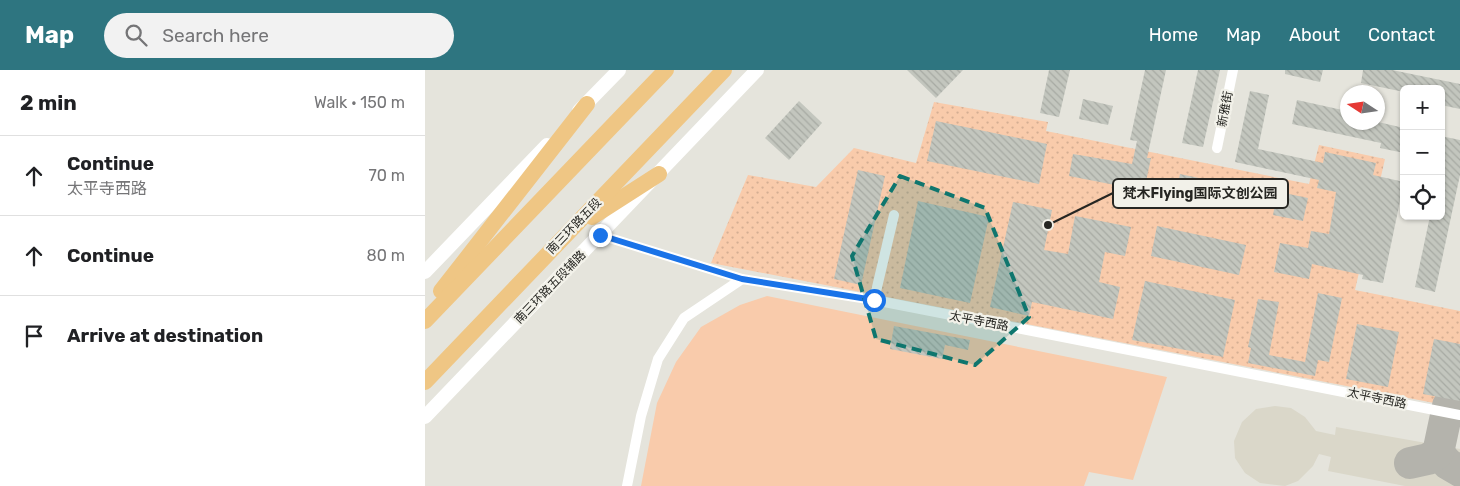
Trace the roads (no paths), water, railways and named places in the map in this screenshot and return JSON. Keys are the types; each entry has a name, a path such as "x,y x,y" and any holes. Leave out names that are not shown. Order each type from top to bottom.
{"highway":[{"path":"425,321 667,70"},
{"name":"南三环路五段","path":"425,382 724,70"},
{"path":"425,312 587,104"},
{"path":"569,232 659,174"}],"main road":[{"path":"425,272 619,70"},
{"name":"南三环路五段辅路","path":"425,418 757,70"}],"street":[{"name":"新雅街","path":"1217,148 1233,70"},
{"path":"874,300 894,215"},
{"name":"太平寺西路","path":"600,235 742,279 874,300 1460,415"},
{"path":"627,486 641,416 658,359 684,318 742,279"}],"place":[{"name":"梵木Flying国际文创公园","path":"1048,225"}]}
